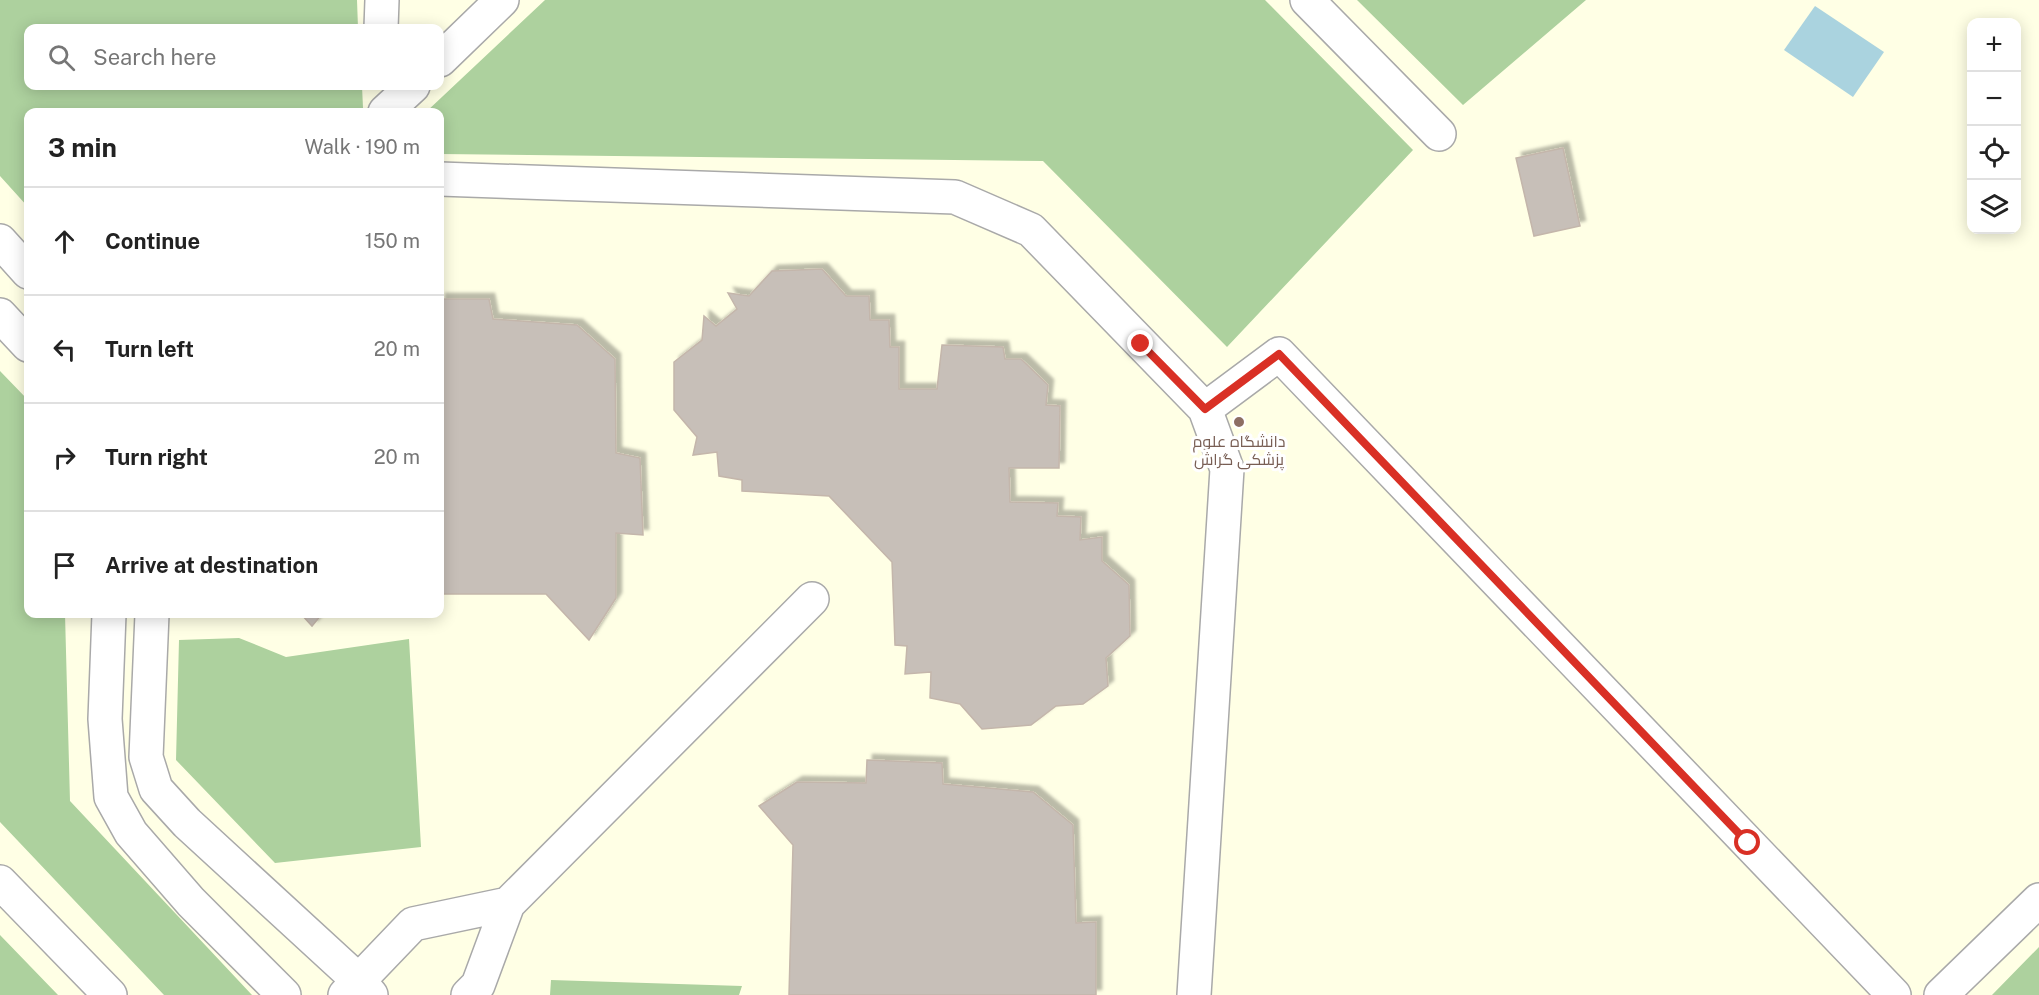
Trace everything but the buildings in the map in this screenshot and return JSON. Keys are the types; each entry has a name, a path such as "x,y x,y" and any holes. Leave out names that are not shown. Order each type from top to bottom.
{"lane":[{"path":"381,24 382,0"},
{"path":"444,56 502,0"},
{"path":"1307,0 1439,134"},
{"path":"379,90 379,108"},
{"path":"389,108 409,90"},
{"path":"444,179 955,197 1031,230 1205,409 1227,469 1194,995"},
{"path":"0,241 24,268"},
{"path":"0,315 24,341"},
{"path":"1205,409 1279,354 1894,995"},
{"path":"468,995 478,985 508,904 812,599"},
{"path":"109,618 105,720 111,798 131,833 183,894 284,995"},
{"path":"152,618 146,758 156,789 187,823 358,990 413,924 508,904"},
{"path":"0,882 110,995"},
{"path":"1941,995 2039,900"}],"shaded area":[{"name":"دانشگاه علوم پزشکی گراش","path":"0,0 2039,0 2039,995 0,995"}],"green space":[{"path":"0,0 357,0 358,24 24,24 24,90 362,90 363,108 24,108 24,203 0,176"},
{"path":"545,0 1265,0 1413,150 1227,347 1043,161 444,154 444,108 430,108"},
{"path":"1357,0 1586,0 1463,105"},
{"path":"0,371 24,396 24,618 65,618 70,801 252,995 164,995 0,822"},
{"path":"239,638 286,657 409,639 421,847 275,863 176,760 179,640"},
{"path":"0,935 58,995 0,995"},
{"path":"2039,947 2039,995 1992,995"},
{"path":"551,980 742,986 739,995 550,995"}],"water":[{"path":"1815,6 1884,52 1853,97 1784,50"}],"place":[{"name":"دانشگاه علوم پزشکی گراش","path":"1239,422"}],"route":[{"path":"1141,344 1205,409 1279,354 1748,843"}]}
